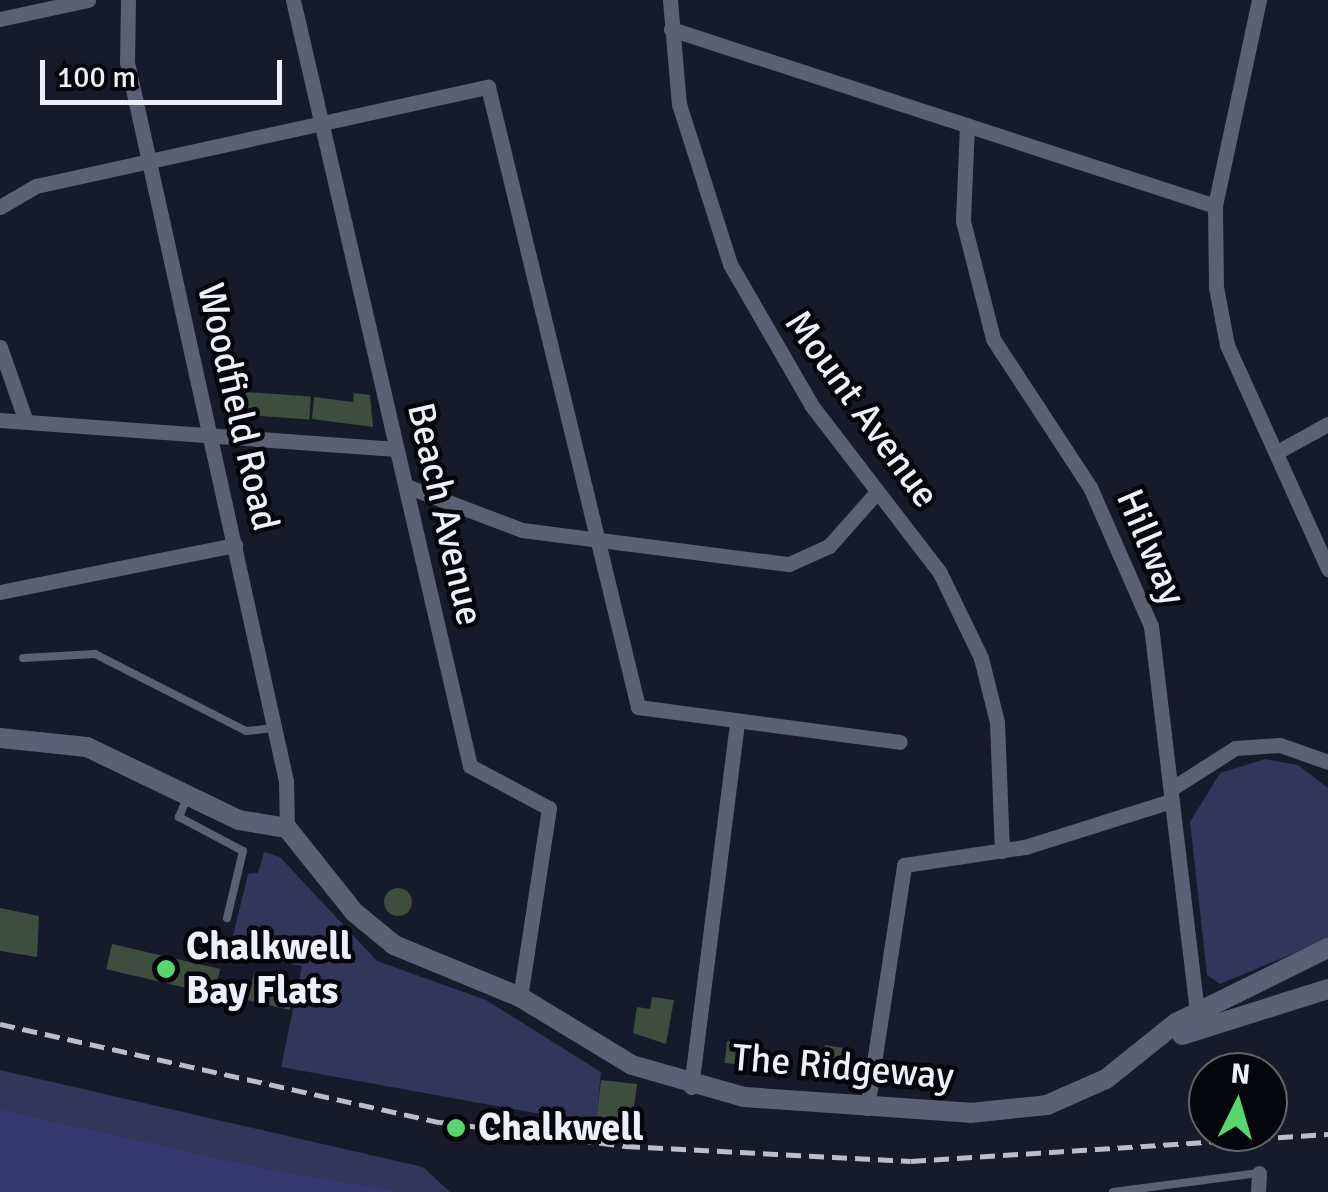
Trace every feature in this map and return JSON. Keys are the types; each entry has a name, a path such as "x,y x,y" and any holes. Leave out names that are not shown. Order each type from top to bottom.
{"street":[{"path":"0,20 35,6 88,0"},
{"name":"Woodfield Road","path":"128,0 127,62 274,728 286,828"},
{"name":"Beach Avenue","path":"293,0 473,774 549,808 520,997"},
{"name":"Mount Avenue","path":"670,0 679,104 730,264 770,344 940,572 982,658 997,722 1002,851"},
{"path":"1258,0 1215,206 1221,322 1328,569"},
{"path":"671,29 1215,206"},
{"path":"0,207 36,186 150,164 488,86 638,707 900,742"},
{"name":"Hillway","path":"967,125 964,221 983,310 1004,363 1090,488 1140,594 1158,657 1197,1019"},
{"path":"0,347 24,416"},
{"path":"0,420 24,416 396,450"},
{"path":"1278,451 1328,424"},
{"path":"406,486 488,521 804,562 877,492"},
{"path":"0,592 235,545"},
{"path":"691,1087 738,722"},
{"path":"0,738 87,748 187,798 286,828"},
{"path":"867,1108 898,875 913,861 1002,851 1171,795 1234,748 1280,745 1328,762"},
{"name":"The Ridgeway","path":"286,828 374,930 520,997 614,1057 691,1087 867,1108 1047,1105 1106,1080 1165,1036 1328,948"},
{"name":"The Ridgeway","path":"1197,1019 1328,989"},
{"path":"1258,1192 1259,1173"}],"lane":[{"path":"23,658 95,654 246,731 274,728"},
{"path":"187,798 179,816 243,851 226,918"},
{"path":"1113,1192 1259,1173"}],"shaded area":[{"path":"1265,759 1298,765 1328,788 1328,939 1220,984 1207,975 1190,822 1220,773"},
{"path":"264,852 280,857 377,961 486,1000 601,1072 596,1124 281,1067 302,966 229,952 248,874 258,873"},
{"path":"0,1070 423,1167 450,1192 0,1192"},
{"path":"0,1110 269,1170 401,1192 0,1192"}],"building":[{"path":"241,362 243,394 225,398 218,367"},
{"path":"246,392 311,397 309,419 244,415"},
{"path":"354,393 370,395 373,427 312,419 314,397 353,402"},
{"path":"398,888 408,892 412,902 408,912 398,916 388,912 384,902 388,892"},
{"path":"0,908 39,916 37,957 0,951"},
{"name":"Chalkwell Bay Flats","path":"112,944 220,969 214,994 106,969"},
{"path":"254,973 296,983 290,1010 248,1000"},
{"path":"652,997 674,1000 666,1044 633,1033 637,1007 650,1009"},
{"path":"727,1041 747,1043 745,1065 725,1063"},
{"path":"825,1045 843,1048 839,1074 821,1072"},
{"path":"601,1080 637,1084 632,1123 595,1130"}],"railway":[{"path":"0,1024 440,1122 625,1146 911,1161 1328,1134"}],"place":[{"name":"Chalkwell Bay Flats","path":"166,969"},
{"name":"Chalkwell","path":"456,1128"}]}
